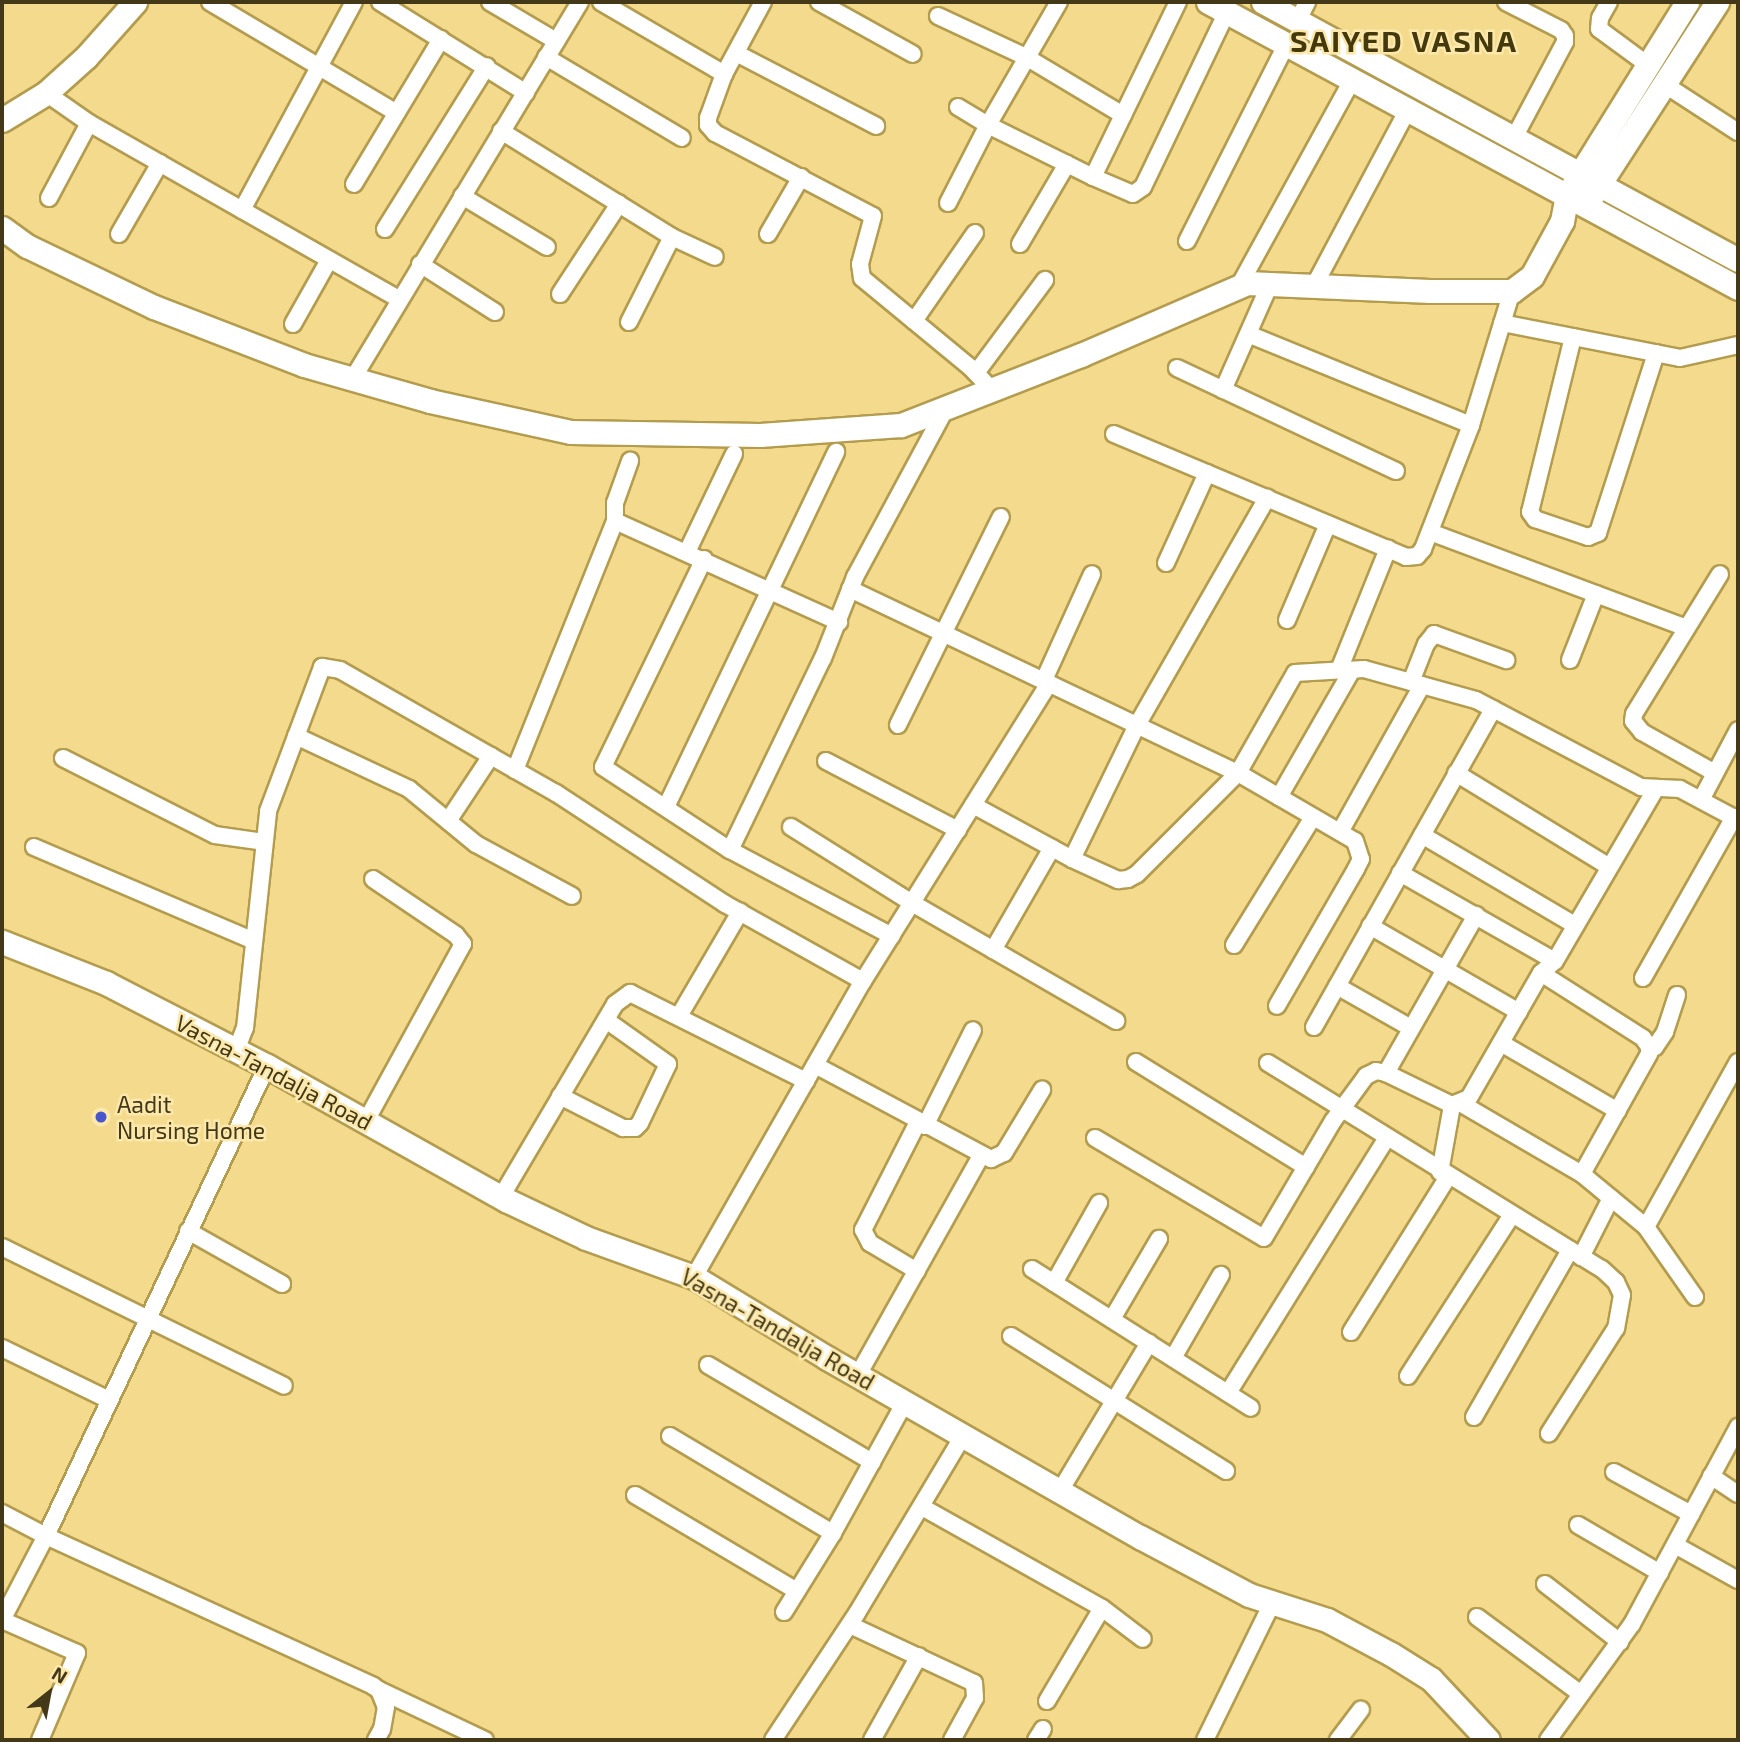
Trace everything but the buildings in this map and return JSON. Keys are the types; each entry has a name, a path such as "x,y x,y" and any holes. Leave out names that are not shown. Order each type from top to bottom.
{"street":[{"path":"2,120 46,93 86,57 135,2"},
{"path":"210,2 397,113"},
{"path":"242,210 354,2"},
{"path":"380,2 487,66 526,93"},
{"path":"490,2 556,41"},
{"path":"352,380 580,2"},
{"path":"601,2 724,74"},
{"path":"819,2 913,54"},
{"path":"948,202 988,125 1059,2"},
{"path":"1093,177 1178,2"},
{"path":"1263,2 1302,11 1514,138 1738,260"},
{"path":"1506,2 1560,30 1565,36 1565,42 1514,138"},
{"path":"1609,2 1600,18 1599,29 1648,65"},
{"path":"1114,434 1388,550 1406,557 1417,556 1430,531 1471,425 1513,290 1532,276 1562,221 1590,178 1648,65 1687,2"},
{"path":"1590,178 1664,84 1717,2"},
{"path":"756,4 736,53 724,74 708,118 711,129 873,216 860,264 862,278 984,382"},
{"path":"958,107 988,125 1133,194 1143,187 1218,7 1738,288"},
{"path":"938,16 1026,57 1123,115"},
{"path":"354,184 441,39"},
{"path":"1187,241 1287,43"},
{"path":"736,53 876,126"},
{"path":"546,57 682,138"},
{"path":"385,229 487,66"},
{"path":"1239,286 1353,79"},
{"path":"1664,84 1738,132"},
{"path":"46,93 89,123 399,299"},
{"path":"1314,286 1408,109"},
{"path":"49,198 89,123"},
{"path":"501,131 672,237 715,257"},
{"path":"119,234 160,163"},
{"path":"1020,244 1067,164"},
{"path":"768,234 801,177"},
{"path":"462,196 547,247"},
{"path":"560,294 619,204"},
{"path":"2,228 27,246 154,307 352,380 430,401 571,432 788,433 901,425 946,408 984,382 1247,283 1513,290"},
{"path":"914,321 975,233"},
{"path":"629,322 672,237"},
{"path":"293,324 329,260"},
{"path":"420,264 495,312"},
{"path":"984,382 1045,280"},
{"path":"1223,390 1269,284"},
{"path":"1502,323 1688,358 1738,345"},
{"path":"1248,334 1471,425"},
{"path":"1573,337 1530,512 1535,519 1588,537 1598,533 1657,353"},
{"path":"1177,369 1396,471"},
{"path":"730,850 839,622 850,589 946,408"},
{"path":"666,807 836,452"},
{"path":"687,552 734,454"},
{"path":"515,770 615,521 615,503 630,461"},
{"path":"1166,563 1208,473"},
{"path":"1072,859 1137,725 1267,498"},
{"path":"898,725 1001,517"},
{"path":"615,521 839,622"},
{"path":"1287,620 1328,524"},
{"path":"1430,531 1687,628"},
{"path":"1279,797 1346,670 1388,550"},
{"path":"704,559 603,767 730,850 891,936"},
{"path":"694,1277 863,981 958,830 1046,681 1092,574"},
{"path":"1715,773 1642,732 1633,721 1634,714 1720,574"},
{"path":"850,589 1238,774 1355,841 1361,859 1277,1006"},
{"path":"1570,660 1596,594"},
{"path":"1340,832 1416,684 1429,638 1434,634 1506,660"},
{"path":"236,1051 245,1028 268,811 322,667 340,670 491,756 740,912 863,981"},
{"path":"973,805 1072,859 1118,880 1128,879 1137,874 1238,774 1295,673 1364,669 1476,701 1641,787 1680,789 1736,818 1643,978"},
{"path":"1314,1027 1493,709"},
{"path":"1701,800 1738,730"},
{"path":"296,736 409,789 476,844 572,896"},
{"path":"448,821 491,756"},
{"path":"63,758 215,835 264,842"},
{"path":"826,761 958,830"},
{"path":"1457,773 1608,866"},
{"path":"1351,1332 1444,1174 1457,1105 1469,1098 1541,973 1555,961 1608,866 1656,788"},
{"path":"1234,945 1313,817"},
{"path":"791,827 912,903 1116,1021"},
{"path":"1422,835 1575,925"},
{"path":"34,847 254,941"},
{"path":"993,950 1052,848"},
{"path":"1400,873 1555,961"},
{"path":"366,1121 463,944 456,935 373,879"},
{"path":"679,1016 740,912"},
{"path":"1386,1073 1476,915"},
{"path":"1370,926 1519,1012"},
{"name":"Vasna-Tandalja Road","path":"2,942 106,983 267,1066 501,1197 586,1238 694,1277 963,1436 1249,1595 1327,1620 1431,1679 1488,1740"},
{"path":"1541,973 1643,1038 1649,1047 1649,1054 1582,1174"},
{"path":"1337,986 1411,1028"},
{"path":"501,1197 615,1004 629,993 806,1081"},
{"path":"1649,1047 1655,1047 1665,1032 1677,995"},
{"path":"561,1096 623,1128 629,1129 640,1123 668,1064 606,1020"},
{"path":"917,1271 870,1243 863,1230 973,1030"},
{"path":"1501,1043 1618,1111"},
{"path":"1136,1062 1306,1167"},
{"path":"1646,1227 1738,1062"},
{"path":"1268,1063 1386,1139 1576,1254 1616,1282 1622,1295 1615,1328 1549,1433"},
{"path":"815,1065 991,1160 1003,1153 1042,1090"},
{"path":"40,1740 77,1653 2,1620 46,1536 267,1066"},
{"path":"1095,1138 1264,1238 1341,1111 1366,1076 1376,1072 1386,1073 1457,1105 1582,1174 1646,1227 1695,1297"},
{"path":"1228,1393 1386,1139"},
{"path":"858,1375 981,1156"},
{"path":"1474,1417 1611,1199"},
{"path":"1054,1283 1099,1203"},
{"path":"1408,1376 1511,1216"},
{"path":"188,1231 282,1284"},
{"path":"1112,1320 1159,1239"},
{"path":"2,1247 284,1386"},
{"path":"1032,1269 1251,1408"},
{"path":"1173,1358 1221,1275"},
{"path":"1011,1336 1226,1471"},
{"path":"1060,1491 1149,1343"},
{"path":"2,1349 109,1400"},
{"path":"708,1364 872,1462"},
{"path":"784,1612 833,1533 905,1402"},
{"path":"1548,1740 1620,1642 1738,1427"},
{"path":"670,1436 833,1533"},
{"path":"773,1740 850,1625 963,1436"},
{"path":"1614,1472 1691,1514"},
{"path":"1711,1476 1738,1494"},
{"path":"635,1495 797,1591"},
{"path":"922,1507 1102,1608 1143,1639"},
{"path":"2,1513 46,1536 485,1740"},
{"path":"1578,1525 1660,1573"},
{"path":"1675,1545 1738,1580"},
{"path":"1545,1584 1620,1642"},
{"path":"1205,1740 1273,1601"},
{"path":"1047,1701 1102,1608"},
{"path":"1476,1617 1581,1695"},
{"path":"850,1625 974,1683 975,1698 952,1740"},
{"path":"872,1740 919,1656"},
{"path":"376,1740 385,1718 386,1707 379,1690"},
{"path":"1338,1740 1361,1710"}],"place":[{"name":"Aadit Nursing Home","path":"101,1117"}],"district":[{"name":"SAIYED VASNA","path":"1404,40"}]}
